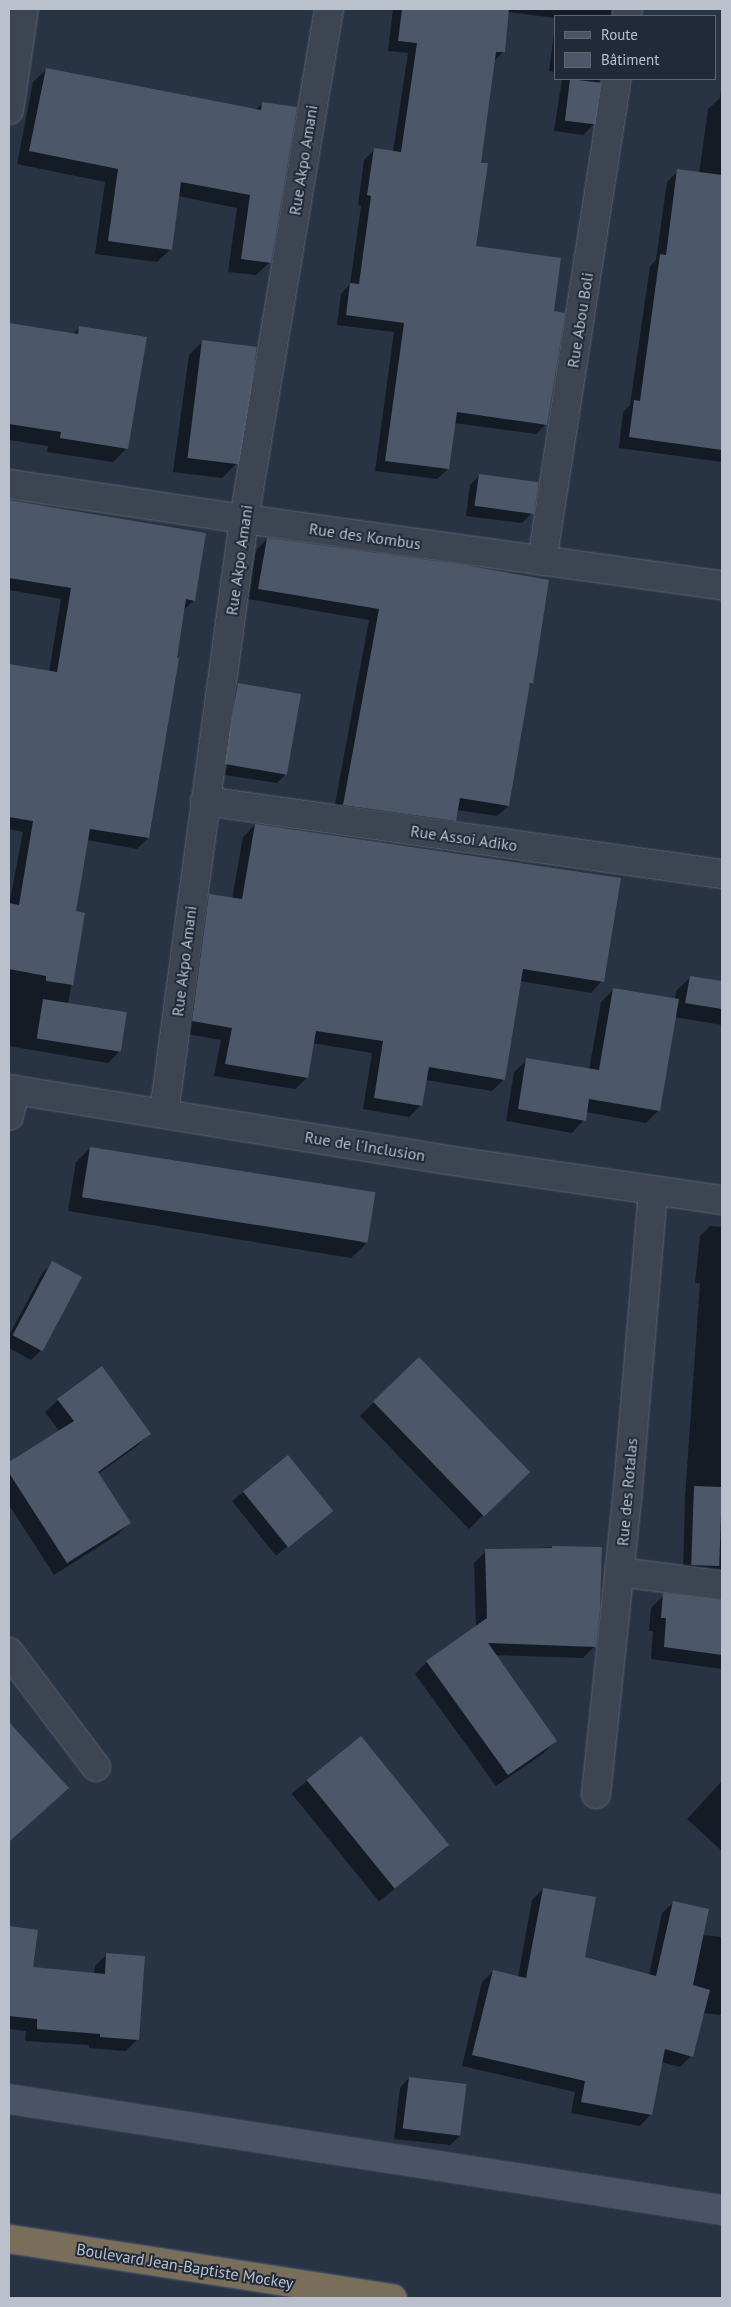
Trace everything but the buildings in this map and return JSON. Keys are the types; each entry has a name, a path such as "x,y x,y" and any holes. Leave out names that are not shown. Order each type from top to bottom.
{"highway":[{"name":"Boulevard Jean-Baptiste Mockey","path":"9,2239 392,2298"}],"street":[{"path":"9,110 24,9"},
{"name":"Rue Akpo Amani","path":"164,1113 244,519 329,9"},
{"name":"Rue Abou Boli","path":"542,562 617,80"},
{"name":"Rue des Kombus","path":"9,484 542,562 722,585"},
{"name":"Rue Assoi Adiko","path":"205,801 722,874"},
{"name":"Rue de l'Inclusion","path":"11,1098 164,1113 440,1158 722,1200"},
{"name":"Rue des Rotalas","path":"596,1794 619,1572 653,1190"},
{"path":"619,1572 722,1585"},
{"path":"9,1652 96,1767"},
{"path":"9,2099 722,2210"}]}
